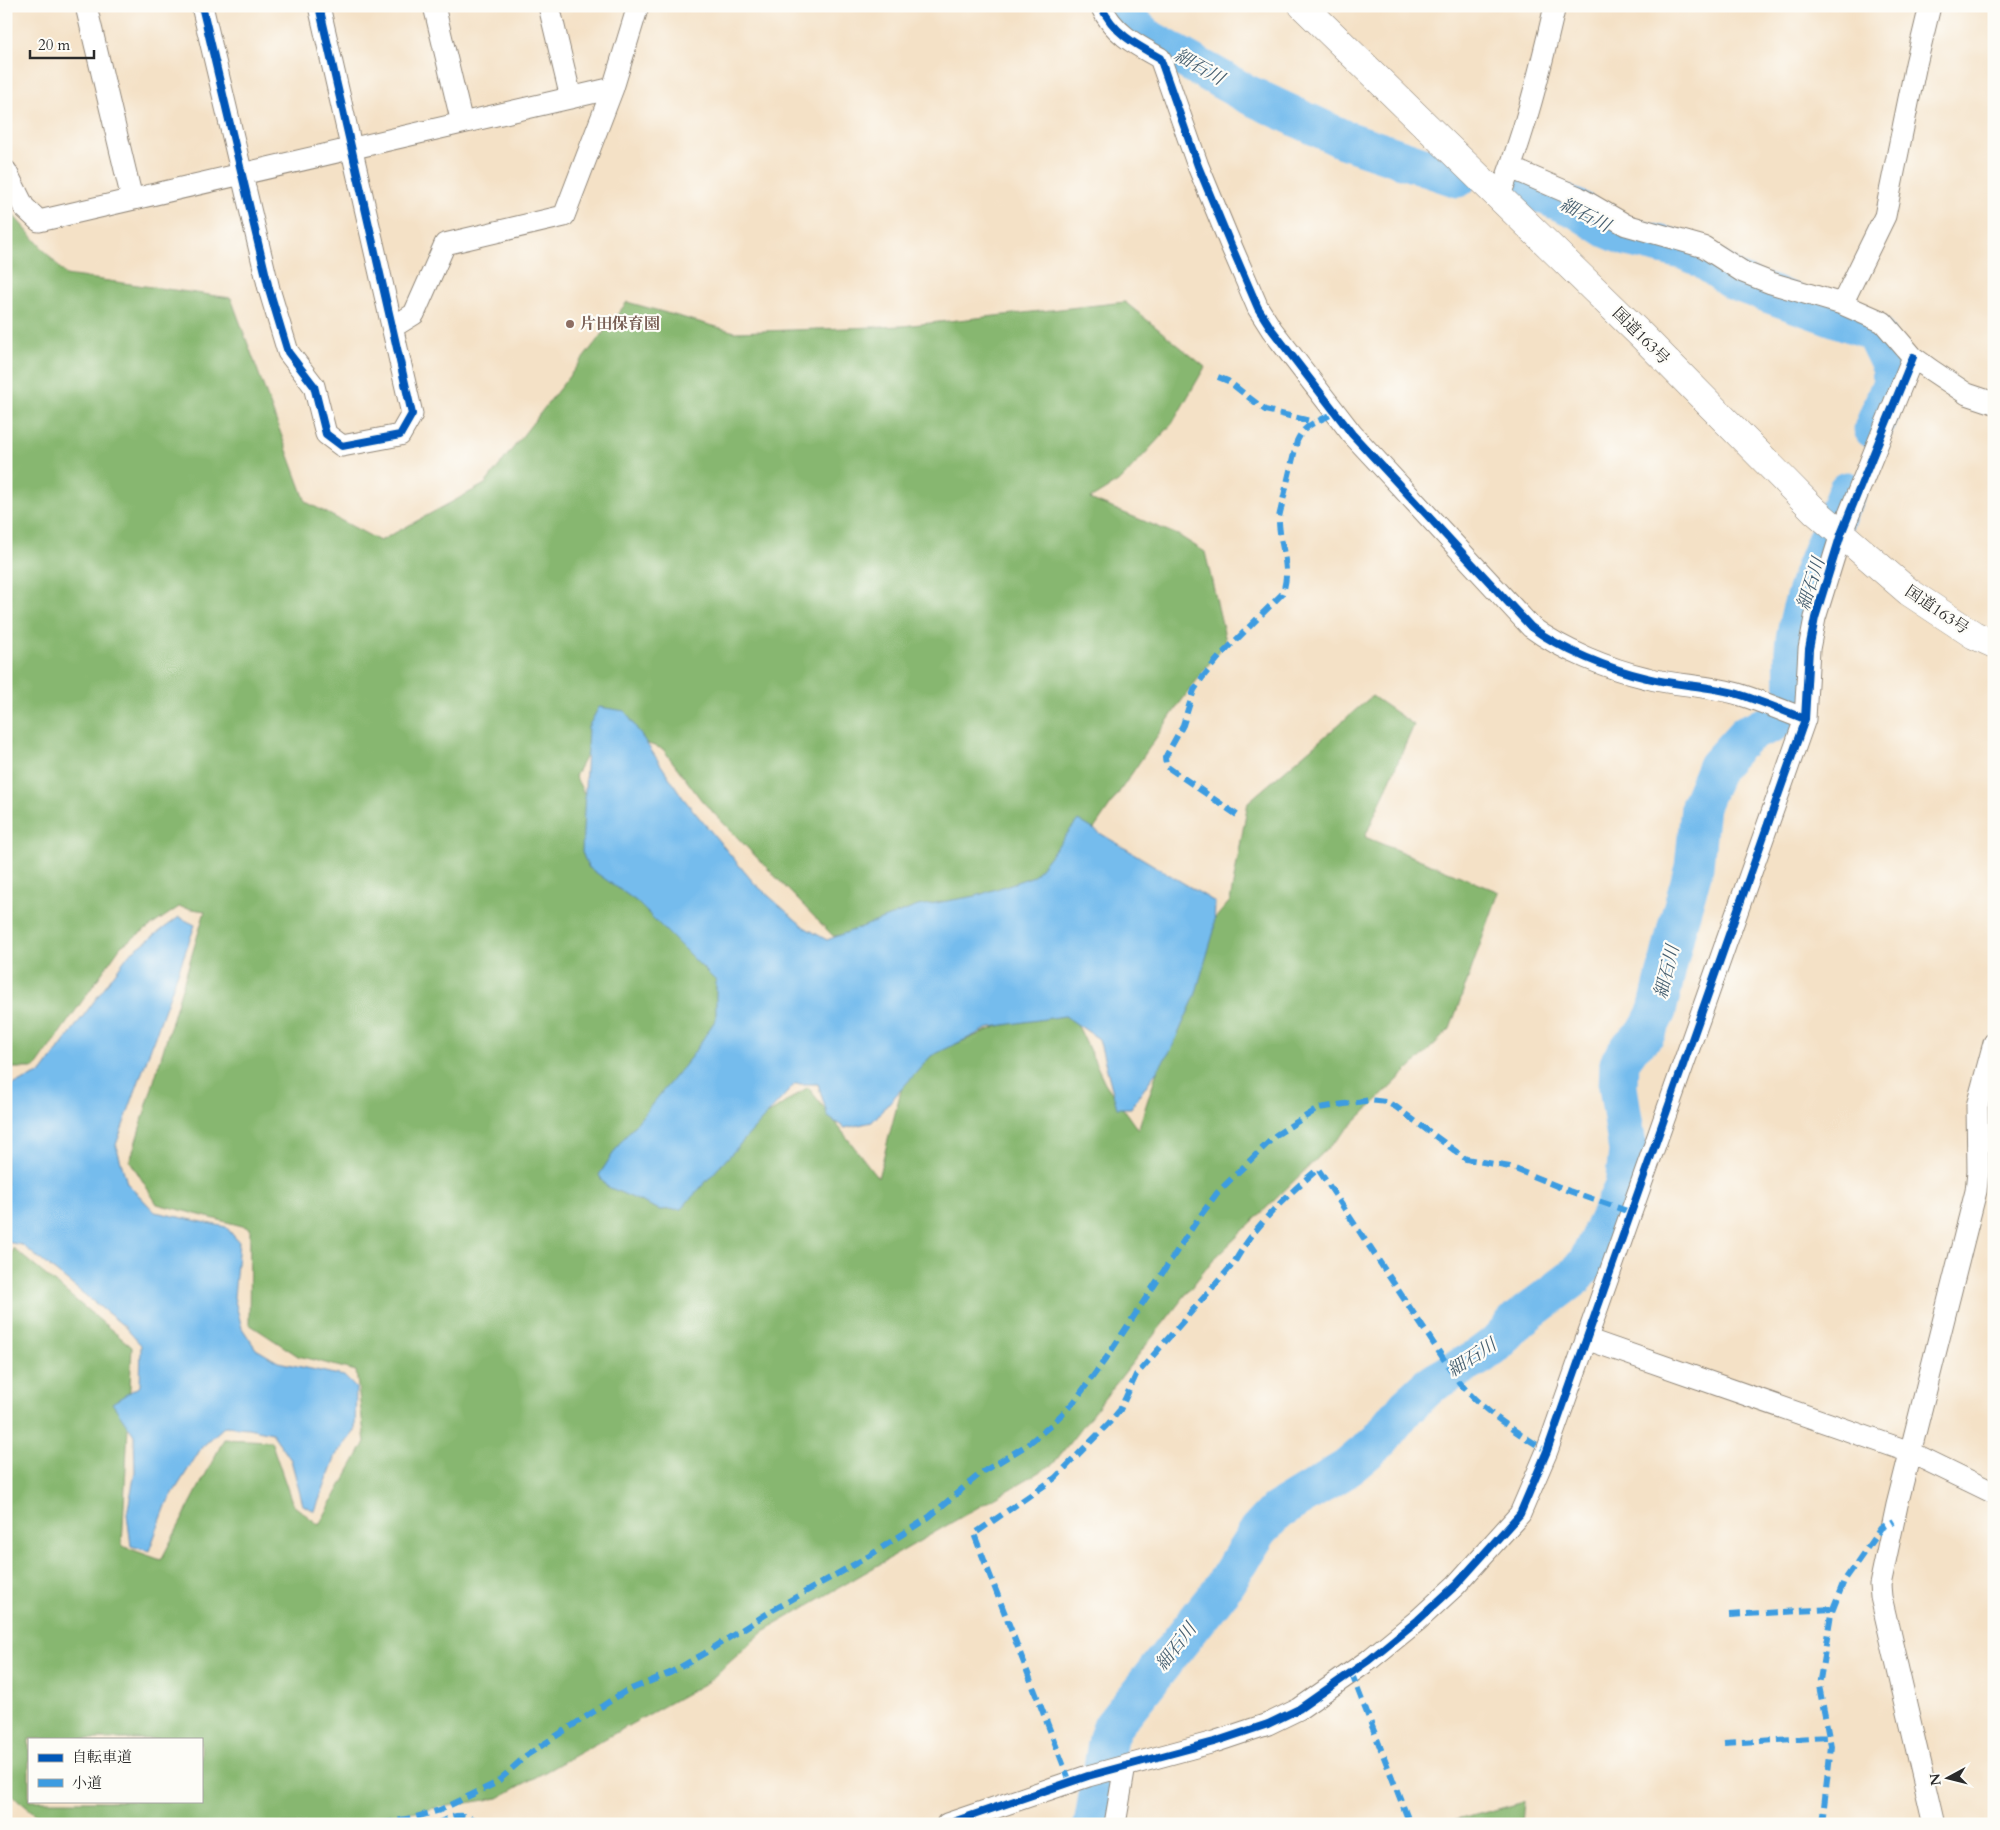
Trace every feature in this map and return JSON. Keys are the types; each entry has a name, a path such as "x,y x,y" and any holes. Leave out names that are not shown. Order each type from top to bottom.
{"highway":[{"name":"国道163号","path":"1303,6 1642,336 1815,511 1909,592 1974,635 1994,644"}],"street":[{"path":"86,6 132,199"},
{"path":"202,6 269,289 288,352 314,386 326,434 342,446 400,435 412,414 319,6"},
{"path":"434,6 462,123"},
{"path":"548,6 571,98"},
{"path":"393,327 414,314 445,244 564,216 613,88 638,6"},
{"path":"1102,6 1126,40 1160,58 1198,166 1226,235 1258,308 1272,330 1352,434 1532,627 1561,646 1609,666 1647,678 1695,685 1740,695 1802,718"},
{"path":"1499,197 1511,168 1541,66 1555,6"},
{"path":"1842,304 1886,216 1916,64 1930,6"},
{"path":"6,170 24,207 39,221 613,88"},
{"path":"1511,168 1578,197 1626,225 1704,247 1743,272 1771,283 1842,304 1883,322 1913,357 1967,394 1994,403"},
{"path":"946,1824 1088,1776 1214,1742 1268,1724 1299,1709 1369,1660 1456,1585 1520,1514 1547,1451 1802,718 1809,649 1815,618 1841,534 1913,357"},
{"path":"1934,1824 1881,1597 1880,1585 1910,1452 1976,1191 1978,1171 1977,1106 1994,1043"},
{"path":"1586,1339 1910,1452 1994,1493"},
{"path":"1115,1824 1121,1800 1120,1767"}],"green space":[{"path":"6,207 66,275 231,298 306,502 380,541 485,484 627,302 735,332 902,326 1125,302 1205,367 1172,424 1121,480 1090,499 1178,535 1205,552 1226,641 1177,707 1058,882 934,933 833,936 702,801 663,749 631,738 593,743 575,776 626,873 747,988 639,1202 808,1087 878,1178 908,1064 1006,1023 1071,1011 1105,1083 1138,1130 1161,1059 1188,950 1230,901 1248,802 1372,696 1414,725 1365,837 1499,892 1450,1029 1212,1261 1053,1464 764,1631 709,1681 498,1798 337,1824 47,1824 6,1790 6,1278 13,1248 132,1347 122,1546 161,1560 224,1439 271,1441 293,1505 319,1525 365,1442 356,1371 298,1356 249,1324 250,1228 157,1204 130,1161 205,911 179,907 121,946 35,1068 6,1068"},
{"path":"1524,1802 1522,1824 1442,1824"}],"water":[{"path":"599,707 625,711 683,798 754,883 804,927 827,940 918,906 976,896 1034,876 1078,820 1215,902 1214,931 1195,996 1171,1050 1131,1108 1117,1108 1099,1039 1065,1016 991,1027 931,1056 872,1122 845,1128 828,1117 818,1084 795,1084 681,1209 660,1210 606,1186 599,1175 620,1143 691,1057 716,1019 716,981 636,901 588,867 582,852 588,727"},
{"path":"179,917 195,925 116,1145 127,1183 155,1212 226,1227 239,1242 234,1297 242,1328 256,1349 278,1362 344,1376 356,1388 355,1431 336,1455 315,1511 303,1505 291,1460 272,1433 225,1426 202,1447 167,1503 149,1551 131,1546 127,1514 135,1472 134,1435 112,1403 140,1386 141,1345 124,1326 22,1245 6,1242 6,1083 12,1085 41,1073 129,954"}],"waterway":[{"name":"細石川","path":"1119,6 1130,22 1147,38 1245,93 1343,139 1458,178"},
{"name":"細石川","path":"1525,187 1577,209 1608,229 1627,237 1682,250 1698,256 1736,282 1867,329 1875,334 1891,367 1892,382 1873,429"},
{"name":"細石川","path":"1093,1824 1108,1738 1112,1727 1221,1590 1259,1530 1277,1511 1346,1469 1379,1441 1407,1406 1430,1385 1480,1356 1496,1344 1519,1319 1576,1276 1588,1261 1624,1186 1628,1151 1618,1087 1619,1063 1631,1046 1646,1033 1657,1011 1677,927 1694,867 1700,806 1717,766 1746,734 1773,723 1794,700 1794,654 1799,620 1817,563 1847,491"}],"marked path":[{"path":"1218,377 1228,381 1265,410 1314,422"},
{"path":"1237,815 1166,766 1165,758 1183,725 1194,690 1202,678 1220,656 1282,594 1285,584 1286,565 1279,517 1297,441 1309,426 1335,412"},
{"path":"381,1824 440,1810 496,1783 527,1755 624,1692 670,1673 773,1610 869,1556 929,1517 981,1473 1027,1445 1050,1426 1074,1402 1107,1357 1217,1193 1276,1135 1319,1108 1370,1100 1386,1102 1396,1107 1466,1159 1510,1167 1569,1191 1630,1212"},
{"path":"1070,1782 974,1534 1055,1478 1109,1423 1120,1410 1136,1375 1234,1263 1261,1224 1282,1201 1318,1169 1459,1382 1489,1412 1547,1451"},
{"path":"1822,1824 1831,1746 1819,1686 1831,1614 1844,1581 1881,1528 1893,1521"},
{"path":"1729,1615 1833,1609"},
{"path":"1351,1672 1410,1824"},
{"path":"1724,1743 1829,1737"},
{"path":"436,1824 454,1816 464,1816 482,1824"}],"cycle path":[{"path":"202,6 269,289 288,352 314,386 326,434 342,446 400,435 412,414 319,6"},
{"path":"1101,6 1112,24 1119,31 1134,43 1160,58 1198,166 1258,308 1272,330 1352,434 1531,627 1571,651 1617,669 1658,681 1706,687 1741,695 1805,719"},
{"path":"947,1824 1088,1776 1214,1742 1268,1724 1299,1709 1369,1660 1418,1620 1456,1585 1520,1514 1547,1451 1805,719 1809,649 1815,618 1841,534 1913,357"}],"place":[{"name":"片田保育園","path":"570,324"}]}
